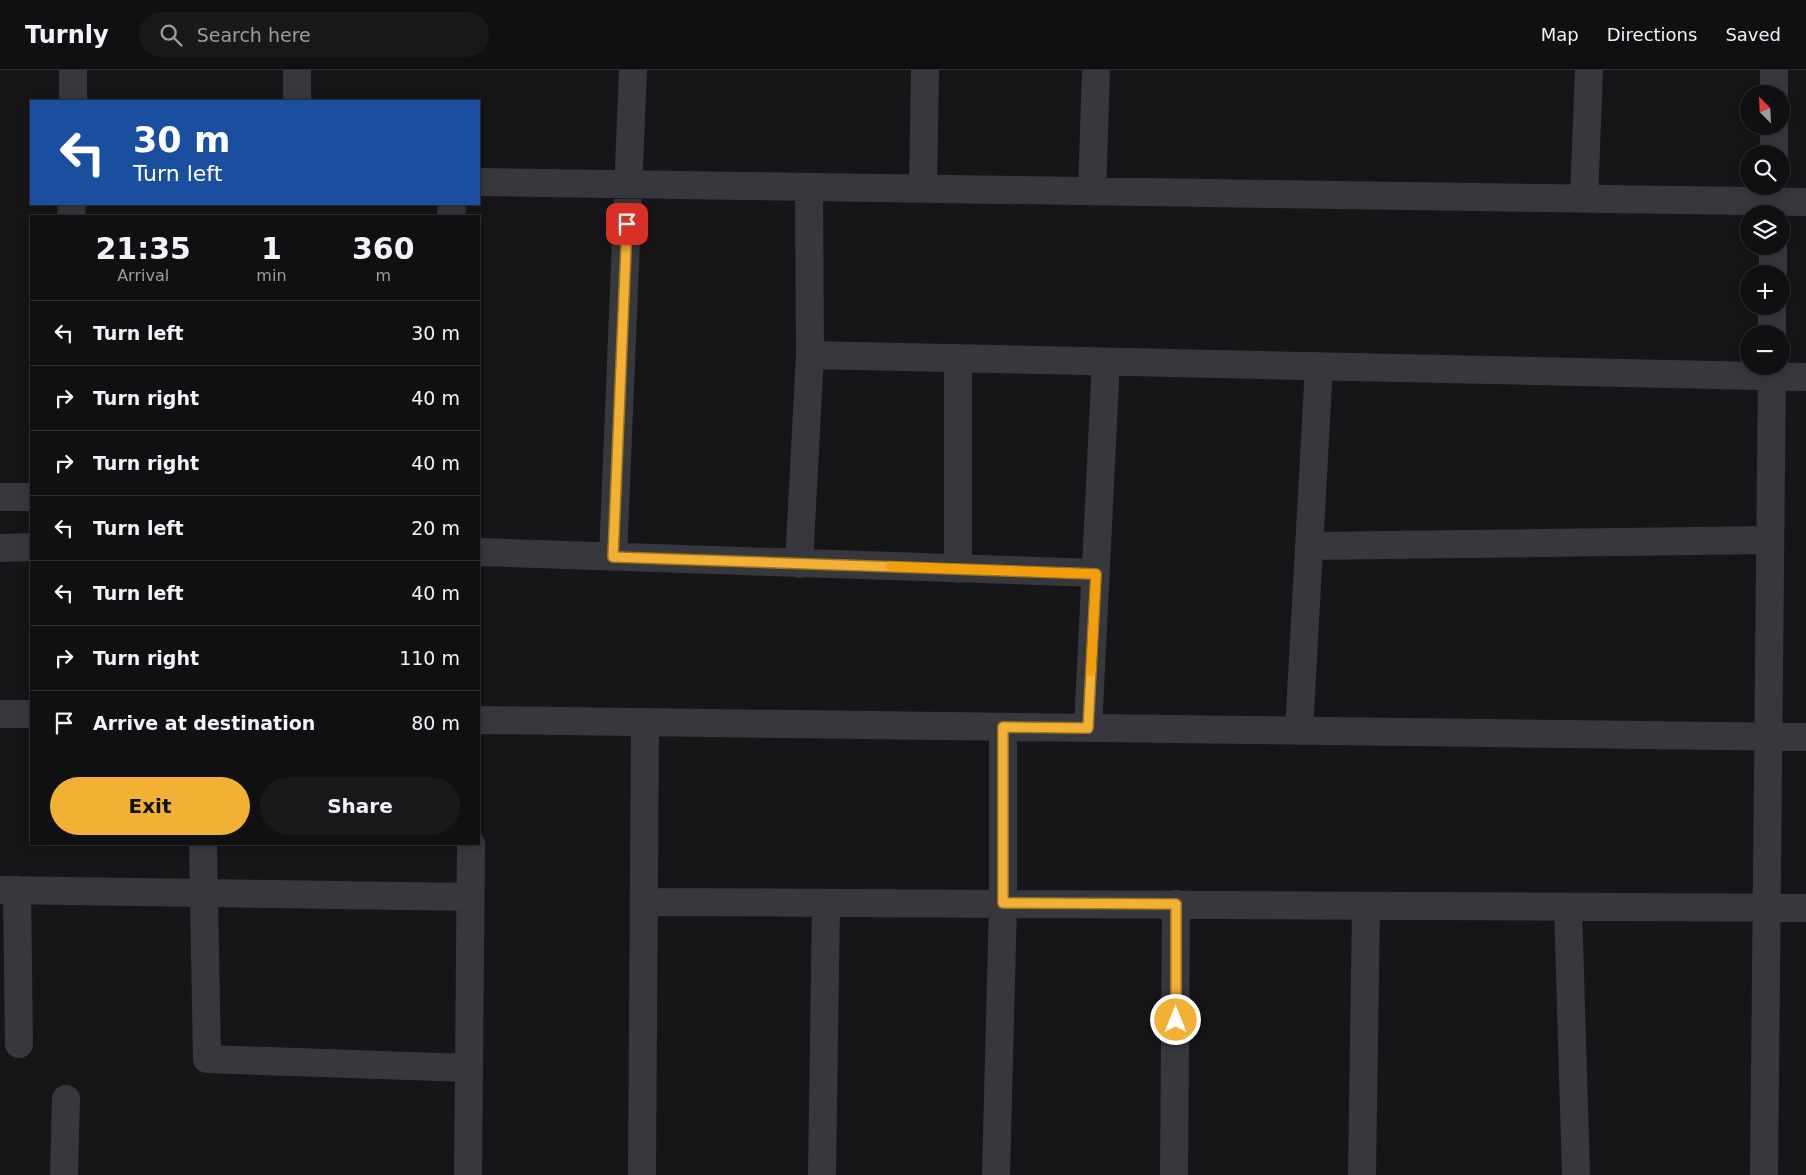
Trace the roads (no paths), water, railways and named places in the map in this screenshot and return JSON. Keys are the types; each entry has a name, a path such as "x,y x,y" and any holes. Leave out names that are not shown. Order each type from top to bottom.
{"street":[{"path":"73,70 73,100"},
{"path":"297,70 297,100"},
{"path":"613,557 633,70"},
{"path":"923,188 925,70"},
{"path":"1092,191 1096,70"},
{"path":"1584,199 1589,70"},
{"path":"1774,70 1774,85"},
{"path":"480,182 1806,202"},
{"path":"799,564 810,355 809,187"},
{"path":"810,355 1318,366 1740,371"},
{"path":"958,358 958,569"},
{"path":"1088,728 1106,362"},
{"path":"1299,731 1318,366"},
{"path":"1790,374 1806,376"},
{"path":"1764,1175 1771,375"},
{"path":"0,497 30,497"},
{"path":"1309,546 1770,540"},
{"path":"0,548 30,547"},
{"path":"480,552 1096,574"},
{"path":"0,714 30,714"},
{"path":"480,720 1806,737"},
{"path":"642,1175 645,722"},
{"path":"996,1175 1003,903 1003,727"},
{"path":"203,845 207,1059 468,1068"},
{"path":"468,1175 470,845"},
{"path":"19,1044 9,890 470,897"},
{"path":"644,902 1806,908"},
{"path":"822,1175 826,903"},
{"path":"1174,1175 1176,904"},
{"path":"1362,1175 1366,906"},
{"path":"1568,906 1576,1175"},
{"path":"64,1175 66,1099"}]}
